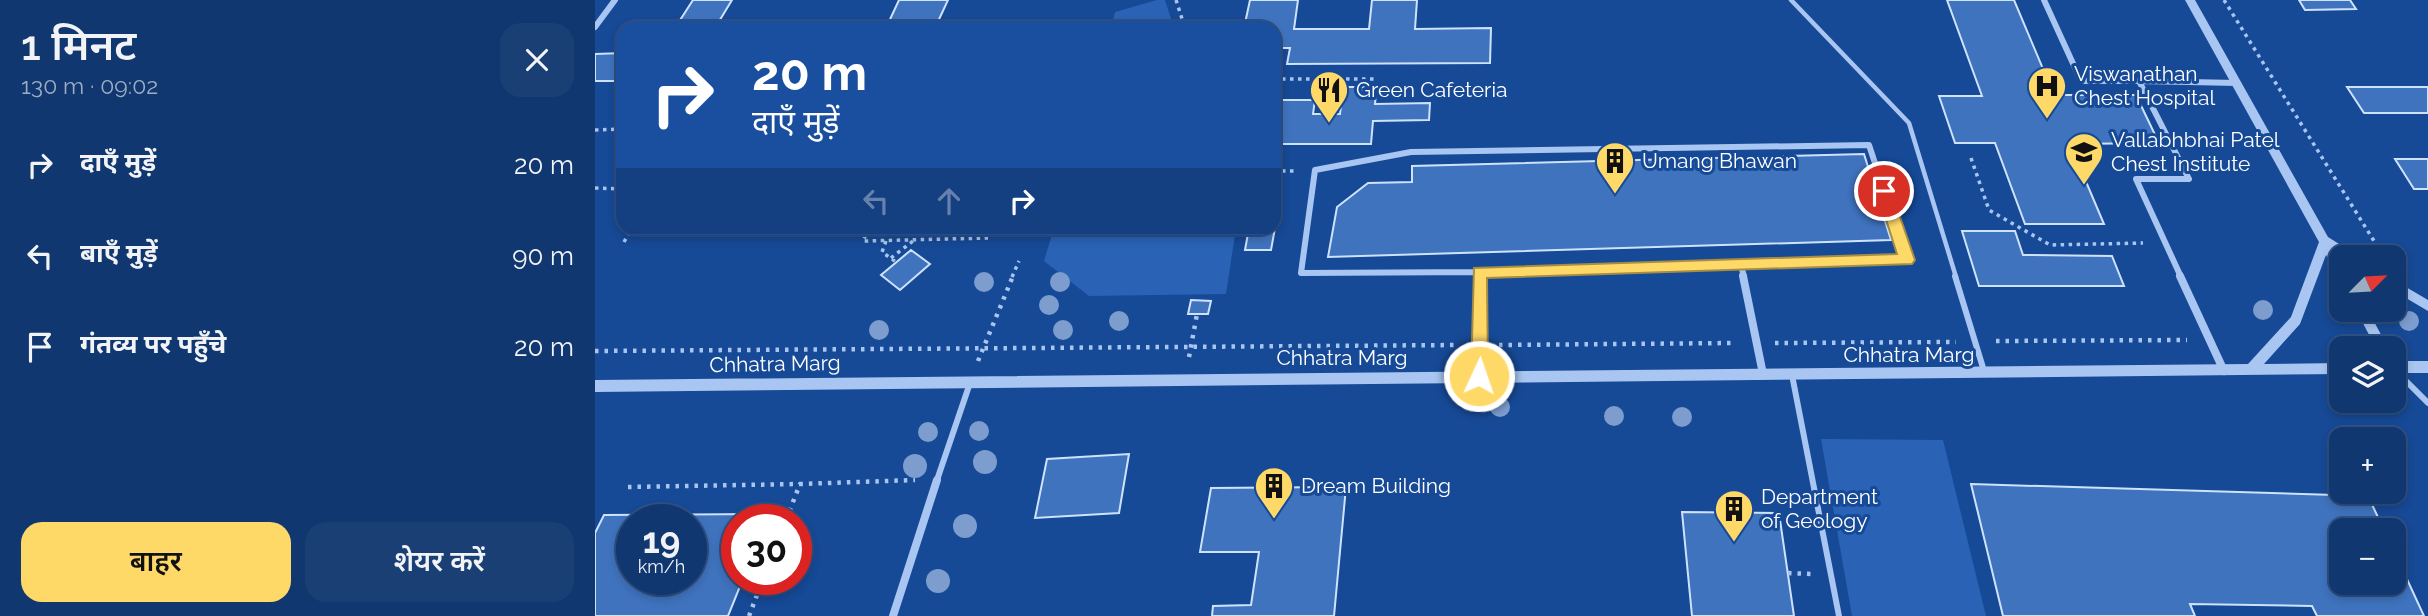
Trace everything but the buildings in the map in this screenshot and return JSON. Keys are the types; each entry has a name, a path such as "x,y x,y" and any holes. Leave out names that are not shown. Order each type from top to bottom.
{"street":[{"path":"595,27 615,0"},
{"path":"2044,0 2081,81 2237,83"},
{"path":"2190,0 2329,249"},
{"path":"2139,81 2189,179 2136,179 2225,371"},
{"path":"1869,145 1907,260 1741,265 1480,272 1301,273 1315,170 1411,152 1869,145"},
{"path":"2325,241 2332,245"},
{"path":"2250,371 2297,320 2325,241"},
{"path":"1741,265 1763,374"},
{"path":"1479,376 1480,272"},
{"path":"2406,292 2428,306"},
{"path":"2406,368 2428,367"},
{"name":"Chhatra Marg","path":"595,386 971,380 2329,369"},
{"path":"894,616 937,480"}],"lane":[{"path":"1791,0 1909,123 1984,374"},
{"path":"1792,374 1839,616"},
{"path":"937,480 971,380"},
{"path":"2406,380 2428,402"}],"path":[{"path":"1177,0 1183,21"},
{"path":"2224,0 2374,241"},
{"path":"1281,79 1378,79"},
{"path":"595,130 616,129"},
{"path":"1971,158 1990,210 2050,245 2165,242"},
{"path":"595,188 616,189"},
{"path":"624,242 628,235"},
{"path":"866,235 863,241 988,238"},
{"path":"891,258 914,240"},
{"path":"886,241 882,252 896,262"},
{"path":"971,380 1019,261"},
{"path":"1184,378 1197,314"},
{"path":"595,351 2211,340"},
{"path":"628,486 937,480"},
{"path":"792,504 800,484"},
{"path":"1787,573 1817,575"},
{"path":"750,616 758,595"}],"shaded area":[{"path":"1165,0 1172,21 1113,21 1115,12"},
{"path":"1052,235 1235,235 1226,294 1089,296 1044,261"},
{"path":"1821,439 1943,440 1986,616 1852,616"}],"place":[{"name":"Viswanathan Chest Hospital","path":"2047,120"},
{"name":"Green Cafeteria","path":"1329,124"},
{"name":"Vallabhbhai Patel Chest Institute","path":"2084,186"},
{"name":"Umang Bhawan","path":"1615,195"},
{"name":"Dream Building","path":"1274,520"},
{"name":"Department of Geology","path":"1734,543"}],"route":[{"path":"1479,376 1480,272 1907,260 1884,191"}]}
